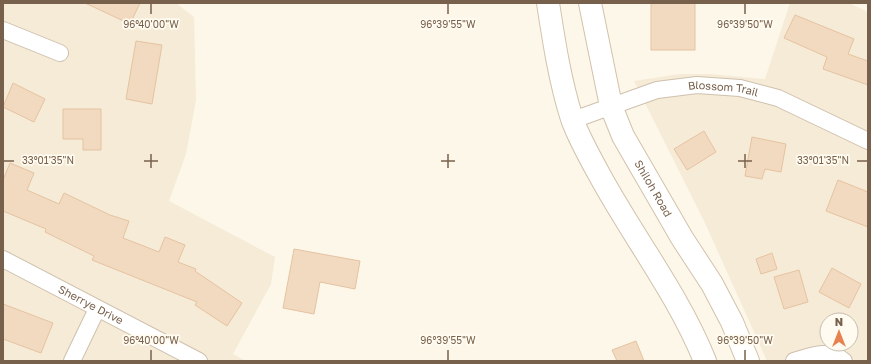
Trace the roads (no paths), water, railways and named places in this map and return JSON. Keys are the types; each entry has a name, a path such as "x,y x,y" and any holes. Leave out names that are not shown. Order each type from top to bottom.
{"main road":[{"path":"548,3 559,72 573,120 586,151 610,196 686,320 705,361"},
{"name":"Shiloh Road","path":"590,3 611,106 623,136 682,238 712,284 732,322 748,361"}],"street":[{"path":"3,30 60,53"},
{"name":"Blossom Trail","path":"573,120 658,90 698,85 740,88 778,98 868,142"},
{"name":"Sherrye Drive","path":"3,259 199,361"},
{"path":"72,361 97,309"},
{"path":"794,361 822,353 839,357 844,361"}]}
